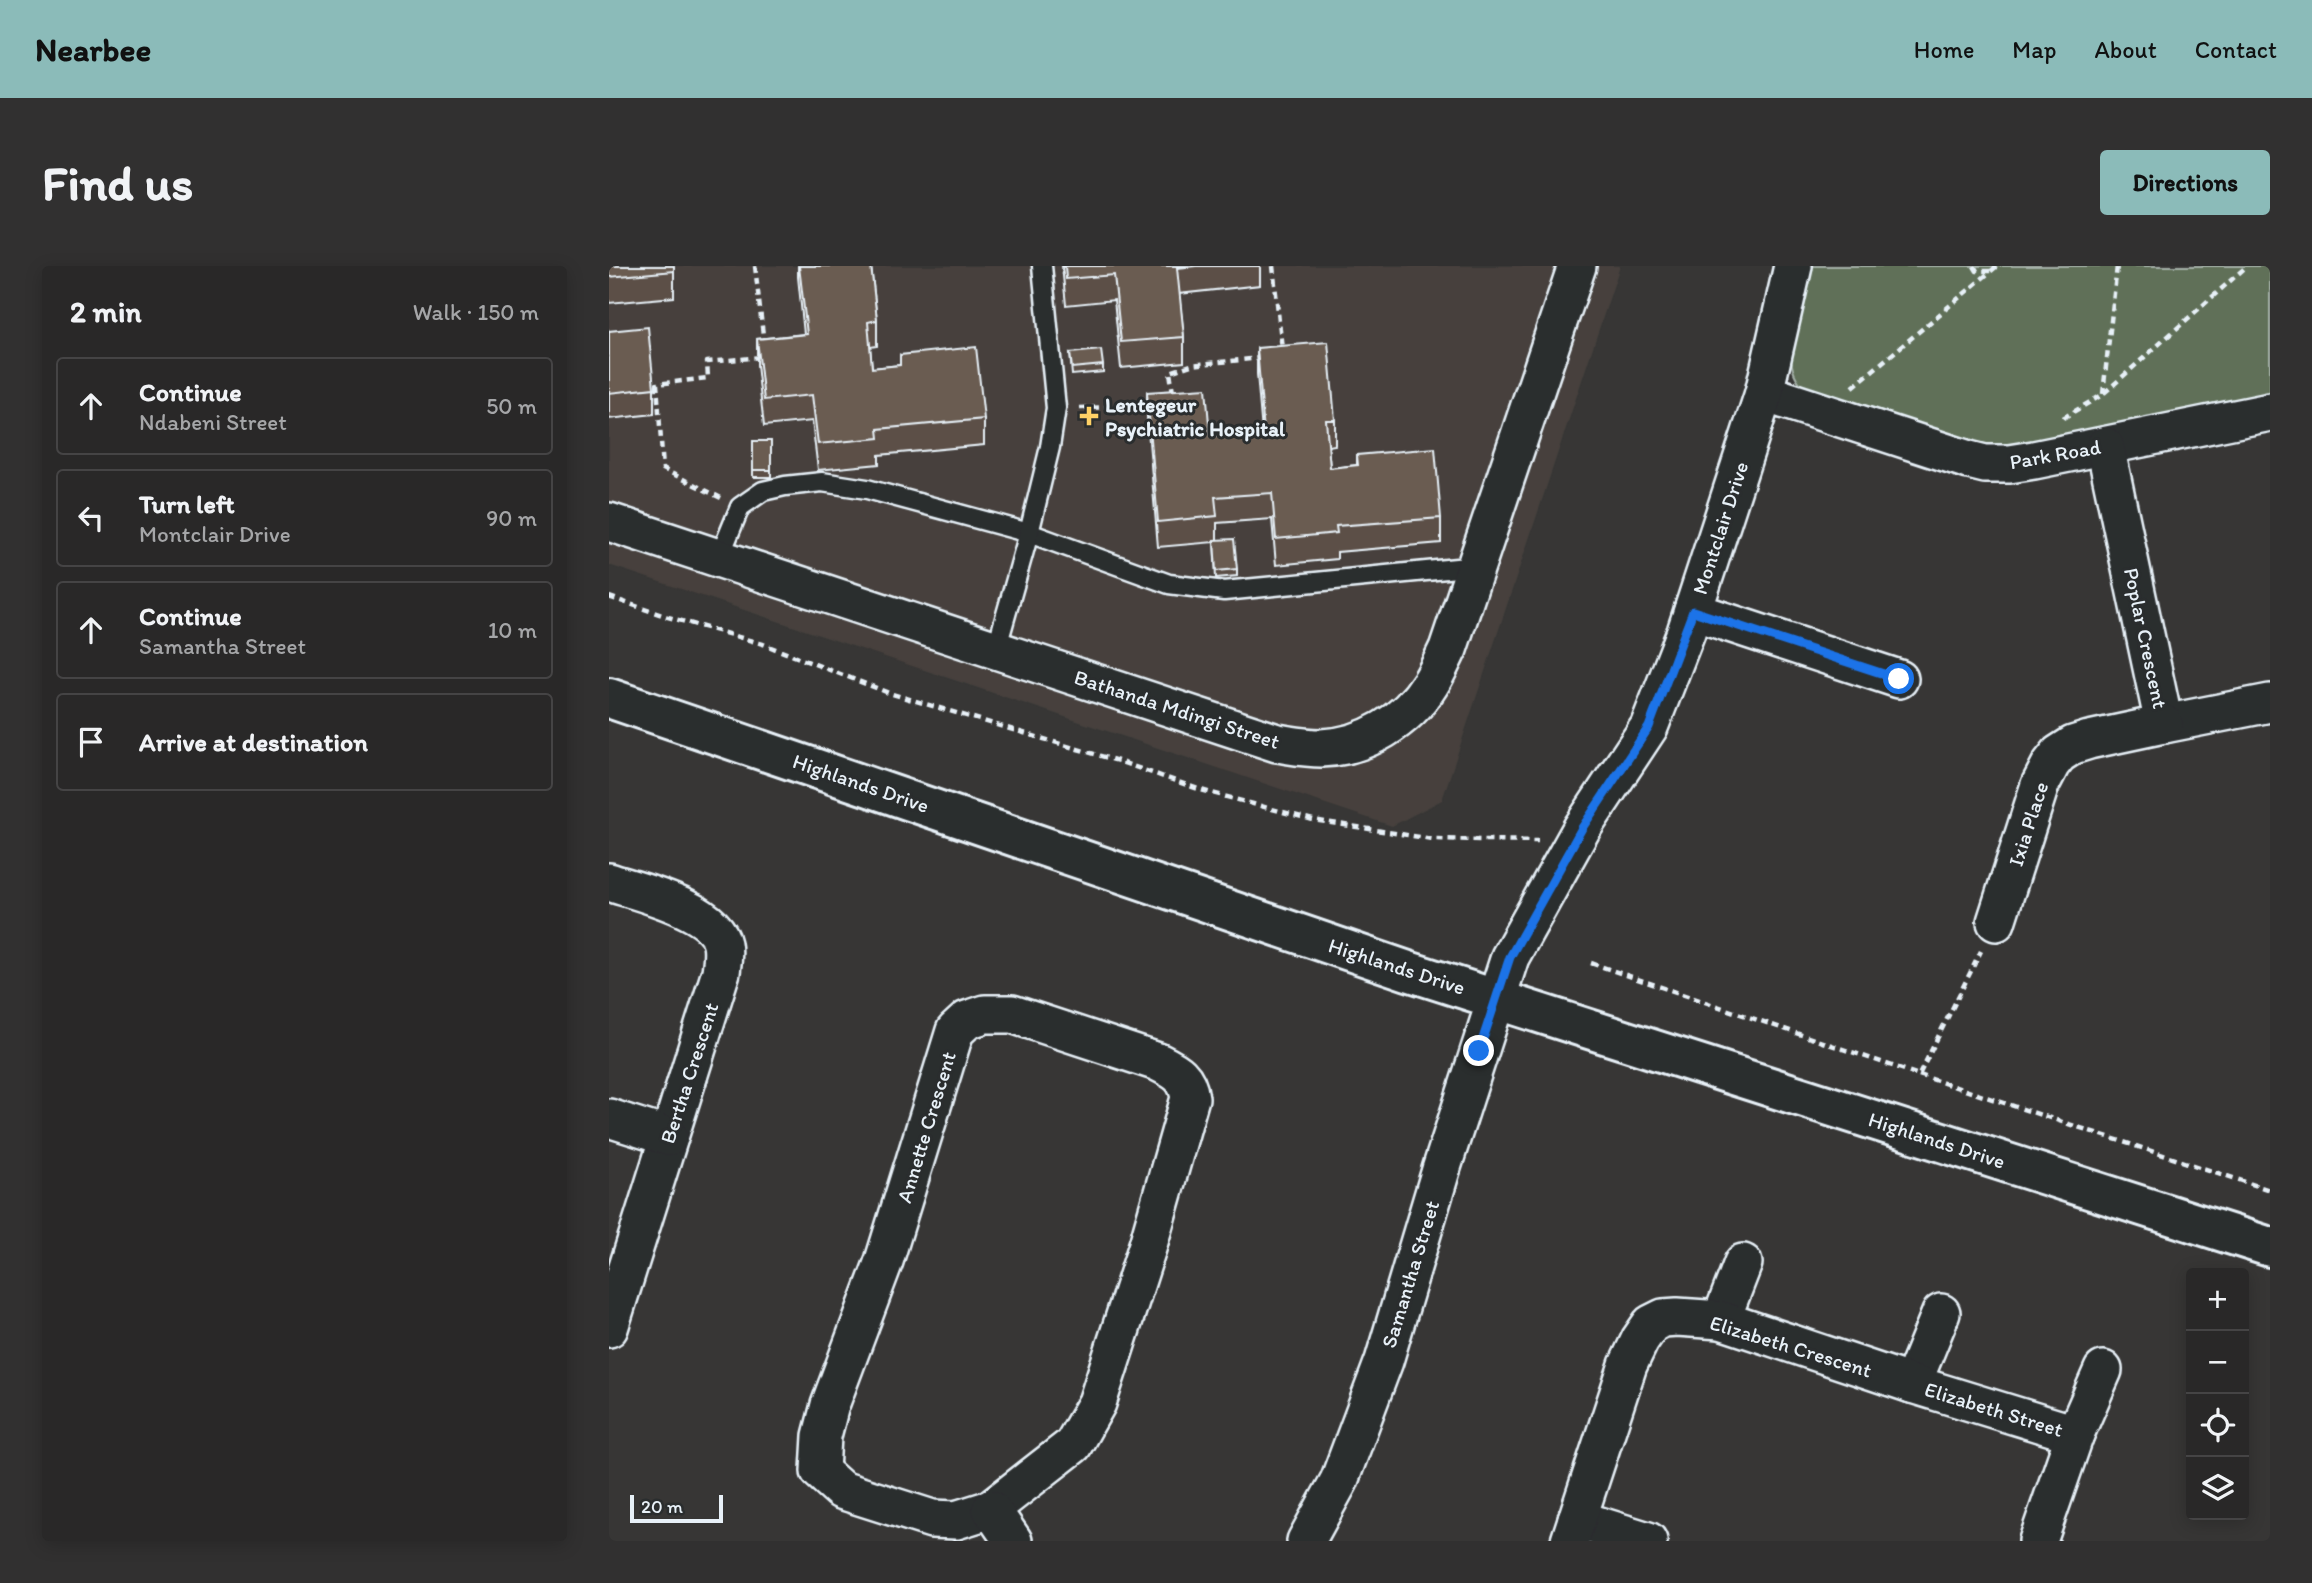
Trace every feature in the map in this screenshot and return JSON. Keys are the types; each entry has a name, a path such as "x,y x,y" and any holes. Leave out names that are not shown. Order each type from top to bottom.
{"main road":[{"name":"Highlands Drive","path":"609,698 1496,999 2270,1247"}],"street":[{"name":"Bathanda Mdingi Street","path":"609,522 1277,743 1321,748 1353,743 1378,734 1409,710 1429,685 1448,649 1577,266"},
{"name":"Montclair Drive","path":"1496,999 1510,957 1582,828 1649,727 1693,611 1764,393 1793,266"},
{"name":"Park Road","path":"1764,393 1953,456 1985,464 2033,460 2270,412"},
{"name":"Poplar Crescent","path":"2105,446 2164,724 2270,703"},
{"path":"1693,611 1899,679"},
{"name":"Ixia Place","path":"1996,922 2040,785 2059,754 2073,745 2089,740 2164,724"},
{"name":"Bertha Crescent","path":"609,882 668,901 692,912 712,926 722,944 721,972 609,1328"},
{"name":"Samantha Street","path":"1306,1541 1339,1480 1384,1361 1496,999"},
{"name":"Annette Crescent","path":"985,1014 1012,1014 1158,1062 1176,1071 1188,1085 1190,1098 1148,1245 1097,1403 1073,1445 991,1509 956,1520 932,1519 841,1490 820,1471 820,1457 830,1405 884,1261 955,1031 967,1020 985,1014"},
{"path":"609,1118 669,1137"},
{"path":"1721,1320 1744,1263"},
{"path":"1912,1384 1941,1313"},
{"name":"Elizabeth Crescent","path":"1573,1530 1628,1365 1651,1324 1664,1318 1721,1320 1912,1384"},
{"path":"2038,1541 2075,1434 2103,1370"},
{"name":"Elizabeth Street","path":"1912,1384 2075,1434"},
{"path":"991,1509 1013,1541"},
{"path":"1573,1530 1648,1541"}],"lane":[{"path":"996,650 1029,533 1050,447 1056,408 1042,266"},
{"path":"719,558 740,507 763,491 822,482 867,489 1029,533 1169,584 1224,591 1476,566"}],"path":[{"path":"740,507 663,468 657,384 708,378 707,362 765,356 755,266"},
{"path":"1273,266 1283,355"},
{"path":"1974,266 1977,271 1992,271"},
{"path":"1838,417 1846,393 1997,266"},
{"path":"2102,395 2117,266"},
{"path":"2061,420 2102,395 2247,266"},
{"path":"1174,394 1170,372 1191,365 1270,357"},
{"path":"1056,408 1162,406"},
{"path":"609,597 764,644 915,701 1118,761 1201,790 1313,820 1432,839 1545,841 1582,828"},
{"path":"1919,1075 1996,922"},
{"path":"1591,963 1919,1075 2270,1190"}],"shaded area":[{"name":"Lentegeur Psychiatric Hospital","path":"609,266 1620,266 1442,800 1392,826 609,565"}],"green space":[{"path":"1811,266 2270,266 2270,396 2012,449 1985,449 1806,390 1794,373 1791,354"}],"building":[{"path":"609,266 674,266 674,271 609,277"},
{"path":"799,266 871,266 877,320 868,322 872,368 900,365 900,355 976,347 984,419 878,429 879,438 818,444 812,395 764,400 757,339 807,334"},
{"path":"1065,266 1196,266 1177,268 1184,337 1121,342 1114,275 1066,279"},
{"path":"648,327 654,388 609,393 609,331"},
{"path":"1328,342 1335,420 1326,420 1330,468 1358,465 1357,455 1435,448 1441,518 1336,526 1337,533 1276,539 1272,493 1215,497 1217,516 1158,522 1147,392 1206,388 1210,436 1264,432 1257,348"},
{"path":"1101,350 1103,365 1072,368 1070,353"},
{"path":"753,441 771,441 771,470 753,470"},
{"path":"1234,539 1237,569 1216,571 1214,540"}],"place":[{"name":"Lentegeur Psychiatric Hospital","path":"1089,416"}],"route":[{"path":"1479,1051 1510,957 1582,828 1649,727 1693,611 1899,679"}]}
